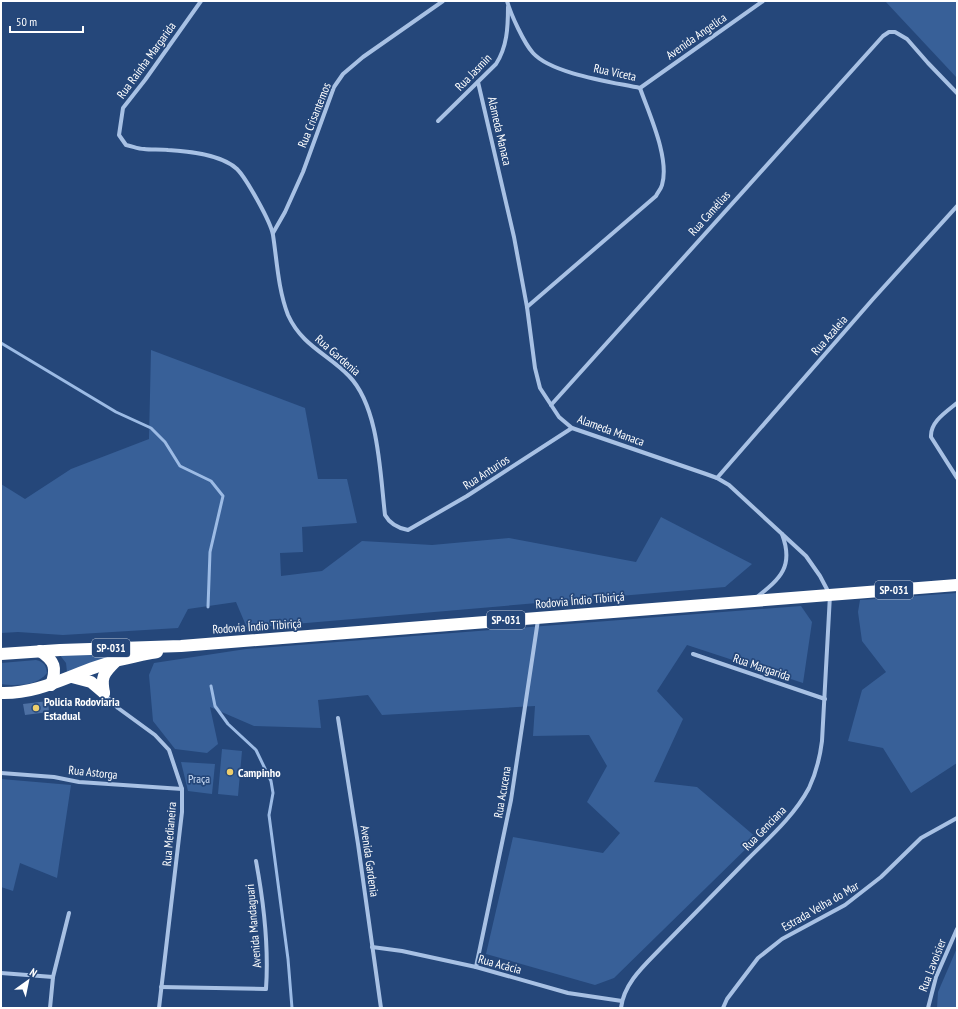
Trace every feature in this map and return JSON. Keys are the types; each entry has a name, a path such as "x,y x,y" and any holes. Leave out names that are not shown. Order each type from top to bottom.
{"highway":[{"name":"Rodovia Índio Tibiriçá","path":"1,654 40,651 181,646 957,585"},
{"name":"Rodovia Índio Tibiriçá","path":"1,693 27,692 50,685 97,666 181,646"},
{"path":"40,651 50,658 53,663 54,672 50,685"},
{"path":"104,693 102,679 107,670 115,662"},
{"path":"72,676 91,682 104,693"}],"street":[{"name":"Rua Raínha Margarida","path":"119,135 123,108 145,80 201,1"},
{"name":"Rua Crisantemos","path":"273,233 285,212 303,172 334,87 343,74 362,57 443,1"},
{"name":"Avenida Angelica","path":"640,88 763,1"},
{"name":"Rua Viceta","path":"508,3 527,45 534,54 541,59 549,64 579,74 640,88 661,148 664,163 662,185 656,196 527,307"},
{"name":"Rua Jasmin","path":"438,121 496,64 503,51 506,39 508,3"},
{"name":"Rua Camélias","path":"550,405 883,36 889,32 895,32 907,39 957,93"},
{"name":"Alameda Manaca","path":"478,82 514,237 527,307 535,368 540,388 550,405 559,417 572,428 717,478 729,486 806,556 820,576 830,595"},
{"name":"Rua Gardenia","path":"119,135 126,145 144,149 169,150 206,155 228,163 237,169 255,194 273,233 282,297 297,331 310,344 349,376 358,387 367,403 375,434 385,515 388,521 394,525 408,530"},
{"name":"Rua Azaleia","path":"717,478 873,299 957,206"},
{"path":"957,403 934,423 931,437 957,478"},
{"name":"Rua Anturios","path":"408,530 467,496 572,428"},
{"path":"753,601 775,583 780,576 786,560 787,551 782,534"},
{"name":"Rua Genciana","path":"621,1008 627,988 636,975 684,924 790,817 809,787 819,763 822,741 830,595"},
{"name":"Rua Acucena","path":"476,967 511,800 538,618"},
{"name":"Rua Margarida","path":"693,654 824,699"},
{"name":"Rua Medianeira","path":"104,693 118,708 155,735 169,750 182,789 180,827 159,1008"},
{"name":"Avenida Gardenia","path":"338,718 358,844 381,1008"},
{"name":"Rua Astorga","path":"1,773 54,777 79,782 182,789"},
{"name":"Estrada Velha do Mar","path":"723,1008 727,999 758,958 782,939 845,905 881,877 921,838 957,818"},
{"name":"Avenida Mandaguari","path":"161,987 266,989 267,941 263,898 256,861"},
{"path":"50,1008 54,977 69,913"},
{"name":"Rua Lavoisier","path":"928,1008 936,977 957,929"},
{"name":"Rua Acácia","path":"372,947 402,951 476,967 568,993 622,1001"},
{"path":"1,972 54,977"}],"green space":[{"path":"885,1 957,1 957,78"},
{"path":"151,350 305,408 318,479 347,479 357,523 302,527 303,552 280,553 281,576 322,571 362,541 432,545 509,538 636,562 661,517 752,564 725,587 247,628 236,602 188,609 178,628 63,635 18,632 1,633 1,484 25,499 71,469 149,439"},
{"path":"957,593 957,763 911,793 883,748 848,741 862,690 886,672 862,641 858,612 860,600"},
{"path":"801,606 812,622 803,683 687,645 657,691 683,719 654,782 697,787 757,838 614,978 595,985 486,954 513,837 603,853 620,833 587,802 607,766 589,735 533,736 535,706 382,715 368,695 318,700 321,728 254,726 210,707 218,744 207,753 175,749 153,721 149,675 154,663 246,649"},
{"path":"146,649 67,672 66,663 59,654"},
{"path":"36,660 43,663 46,668 47,673 43,677 32,683 26,684 1,684 1,663"},
{"name":"Campinho","path":"222,749 242,751 238,796 218,794"},
{"name":"Praça","path":"181,762 215,764 212,794 188,791"},
{"path":"1,779 71,785 57,878 20,863 13,891 1,887"},
{"path":"957,948 957,1008 937,1008 938,992"}],"building":[{"name":"Policia Rodoviaria Estadual","path":"48,701 49,712 25,715 23,704"}],"waterway":[{"path":"1,343 116,412 151,428 165,442 180,466 211,481 223,496 210,552 208,607"},
{"path":"211,686 215,706 228,724 256,750 271,781 273,793 269,815 288,959 292,1008"}],"place":[{"name":"Policia Rodoviaria Estadual","path":"36,708"},
{"name":"Campinho","path":"230,772"}]}
